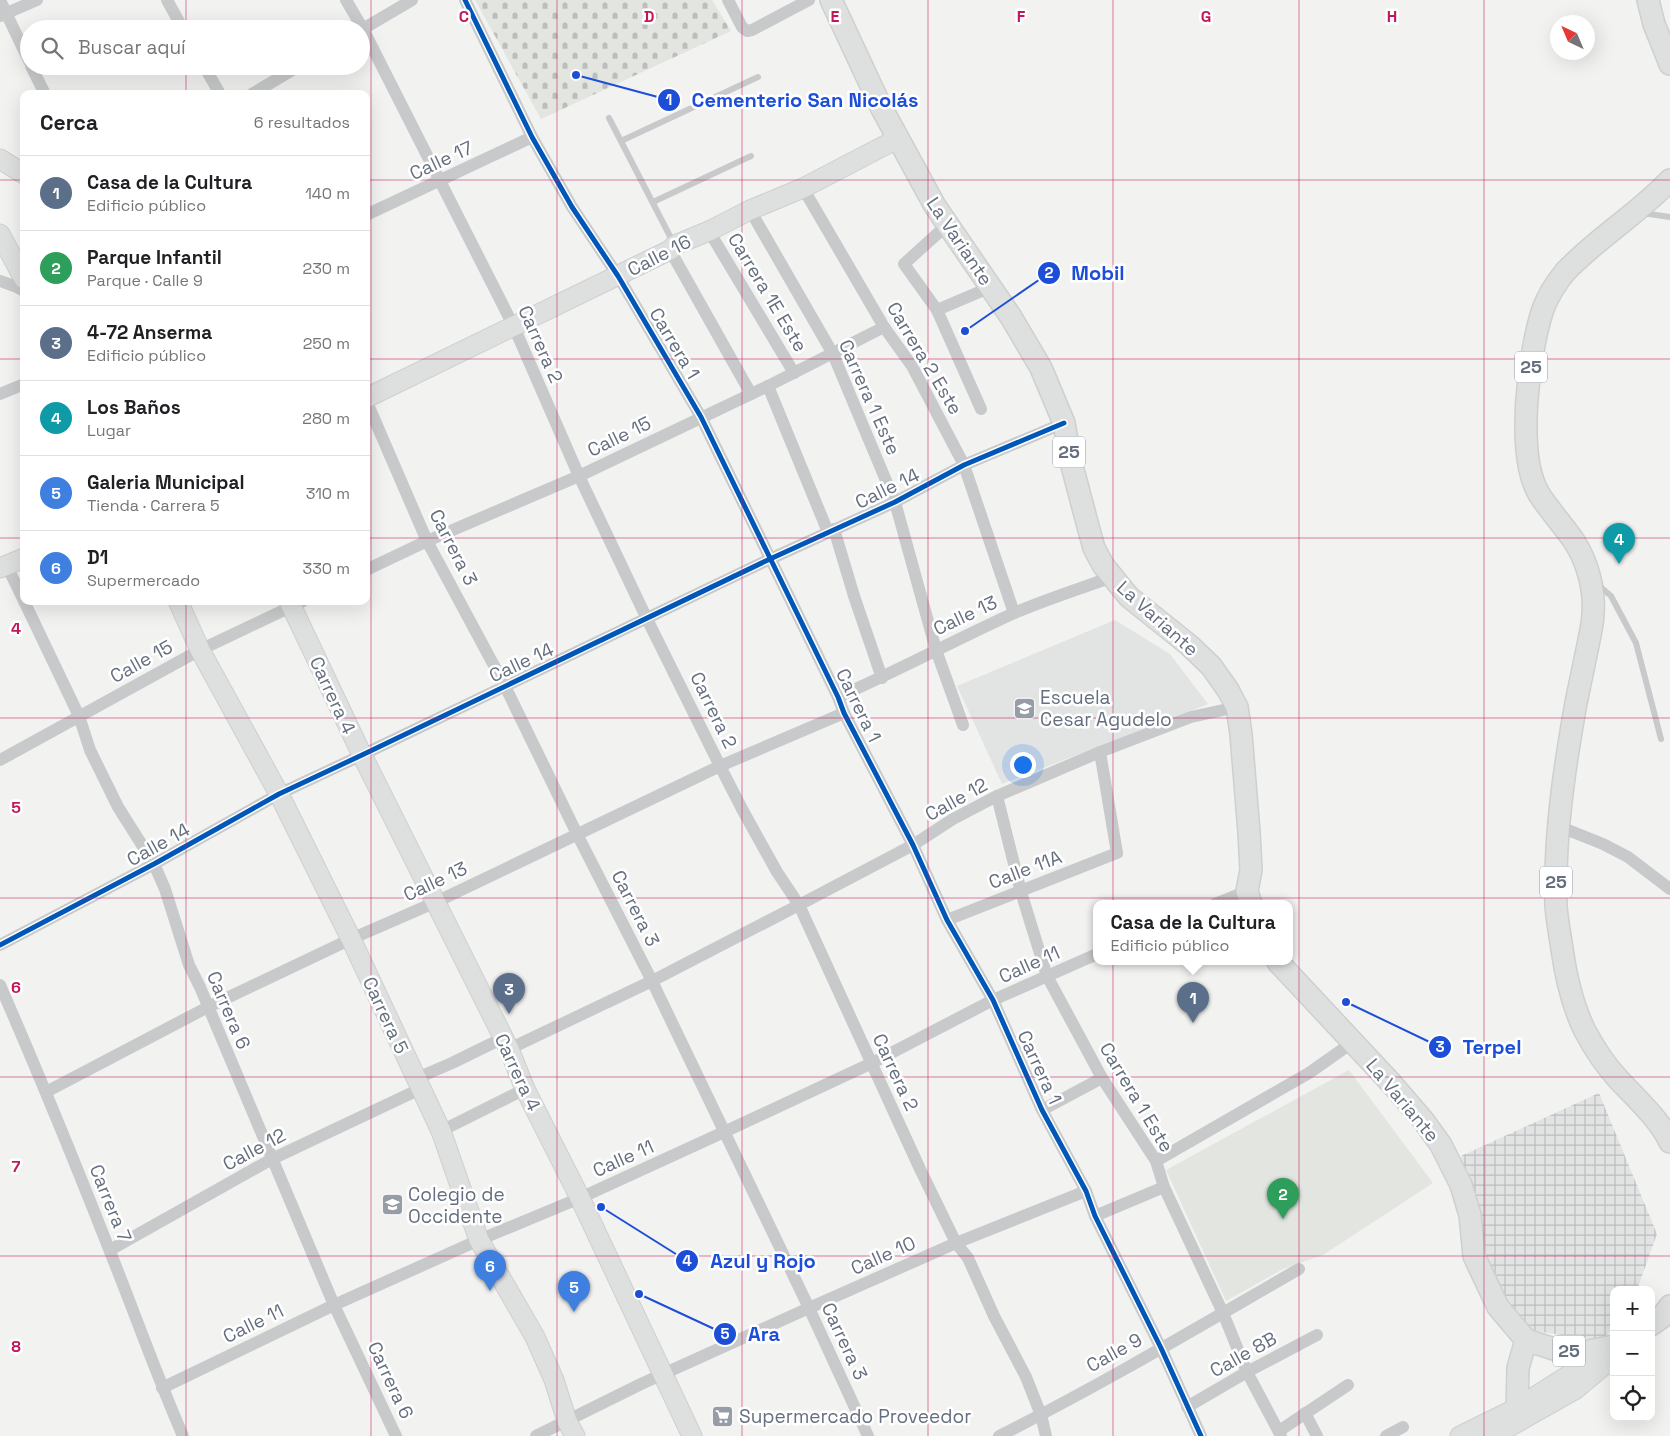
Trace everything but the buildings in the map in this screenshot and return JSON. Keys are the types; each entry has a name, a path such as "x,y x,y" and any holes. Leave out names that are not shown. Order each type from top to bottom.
{"main road":[{"name":"La Variante","path":"831,0 897,139 947,225 1011,318 1041,368 1064,423 1071,462 1089,530 1094,548 1103,565 1129,597 1189,645 1211,666 1228,690 1237,708 1249,832 1251,870 1249,898"},
{"path":"1648,0 1654,24 1670,64"},
{"name":"25","path":"1670,180 1654,197 1583,255 1564,274 1552,290 1544,306 1537,330 1527,397 1526,434 1527,456 1531,476 1538,492 1575,544 1592,585 1594,614 1576,706 1558,826 1556,908 1566,977 1585,1031 1600,1055 1617,1078 1639,1100 1670,1142"},
{"name":"La Variante","path":"1281,965 1410,1105 1441,1145 1461,1185 1470,1216 1474,1256 1498,1307 1526,1340"},
{"path":"1517,1408 1518,1368 1526,1340"},
{"name":"25","path":"1526,1340 1557,1350 1572,1352 1588,1352 1610,1348"}],"street":[{"path":"0,0 3,15 20,45"},
{"path":"3,15 37,0"},
{"path":"167,0 178,20"},
{"name":"Carrera 2","path":"346,0 357,20"},
{"path":"370,24 412,0"},
{"name":"Carrera 1","path":"465,0 532,137 572,207 618,276 702,417 838,697 844,713 913,845 947,920 993,1000 1042,1110 1086,1191 1095,1216 1161,1348 1201,1436"},
{"path":"728,0 742,27 747,31 809,0"},
{"name":"Carrera 2","path":"370,44 514,327 579,476 720,766 777,872 799,905 920,1169 956,1243 968,1258 994,1316 1026,1377 1041,1415 1046,1436"},
{"path":"36,75 43,90"},
{"path":"209,75 218,90"},
{"path":"259,90 284,75"},
{"name":"Calle 17","path":"370,213 532,137"},
{"name":"Calle 16","path":"370,397 750,210 803,188 897,139"},
{"path":"0,159 20,172"},
{"name":"Carrera 2 Este","path":"803,188 884,327 912,366 964,465 1014,613"},
{"name":"Carrera 1 Este","path":"750,210 833,354 895,502 936,650 963,726"},
{"path":"947,225 904,264 937,310 981,409"},
{"name":"Carrera 1E Este","path":"709,231 794,373"},
{"path":"0,234 20,272"},
{"path":"673,248 752,394"},
{"path":"0,281 20,289"},
{"path":"937,310 991,288"},
{"name":"Calle 15","path":"370,568 427,540 579,476 752,394 884,327"},
{"path":"0,394 20,386"},
{"path":"768,386 831,530 882,678"},
{"name":"Carrera 3","path":"370,408 427,540 505,686 577,834 652,981 809,1308 868,1436"},
{"name":"Calle 14","path":"0,945 154,864 279,794 831,530 895,502 964,465 1064,423"},
{"name":"Carrera 6","path":"10,564 20,590"},
{"name":"Calle 13","path":"838,697 882,678 1014,613 1112,577"},
{"name":"Carrera 6","path":"26,605 79,716 90,750 118,807 154,864 168,897 189,965 334,1305 396,1436"},
{"name":"Carrera 5","path":"180,605 200,650 279,794 351,938 441,1131 479,1240 535,1337 554,1380 571,1428"},
{"name":"Calle 15","path":"0,760 200,650 290,605"},
{"name":"Carrera 4","path":"295,605 362,755 506,1043 525,1089 580,1198 692,1436"},
{"name":"Calle 12","path":"110,1250 272,1159 418,1084 452,1063 506,1043 652,981 913,845 953,819 997,796 1100,752 1192,717 1237,708"},
{"name":"Calle 13","path":"46,1092 208,1007 351,938 436,902 720,766 844,713"},
{"name":"Calle 11A","path":"947,920 1117,853 1100,752"},
{"name":"Carrera 1 Este","path":"997,796 1022,892 1047,976 1102,1078 1156,1161 1164,1187 1223,1313 1247,1372 1280,1433"},
{"path":"1558,826 1603,844 1628,857 1670,889"},
{"name":"Calle 11","path":"162,1388 334,1305 479,1240 580,1198 724,1132 872,1063 993,1000 1093,956"},
{"name":"Carrera 7","path":"0,985 46,1092 110,1250 162,1388 183,1436"},
{"path":"1156,1161 1309,1073 1353,1042"},
{"path":"1042,1110 1102,1078"},
{"path":"441,1131 525,1089"},
{"path":"1095,1216 1164,1187"},
{"name":"Calle 10","path":"536,1436 571,1428 662,1374 956,1243 1086,1191"},
{"name":"Calle 9","path":"999,1436 1041,1415 1299,1269"},
{"name":"Calle 8B","path":"1187,1406 1317,1335"},
{"path":"1460,1436 1517,1408 1610,1350"},
{"path":"1493,1436 1576,1389 1610,1361"},
{"path":"1280,1433 1305,1413 1348,1385"},
{"path":"1305,1413 1317,1436"},
{"path":"1386,1436 1403,1428"}],"lane":[{"path":"621,141 758,77"},
{"path":"609,118 653,202 673,248"},
{"path":"653,202 751,156"},
{"path":"1636,212 1670,217"},
{"path":"1592,585 1611,596 1636,643 1661,739"}],"shaded area":[{"path":"1115,620 1170,654 1208,704 1002,784 957,686"},
{"path":"1599,1093 1657,1234 1638,1286 1610,1286 1610,1331 1602,1341 1528,1330 1504,1300 1484,1256 1461,1156"}],"green space":[{"path":"475,0 712,0 731,31 541,119"},
{"path":"1349,1070 1433,1183 1323,1255 1283,1269 1226,1301 1166,1170"}],"cycle path":[{"path":"465,0 532,137 572,207 618,276 701,417 838,697 844,713 913,845 947,920 993,1000 1042,1110 1086,1191 1095,1216 1161,1348 1201,1436"},
{"path":"0,945 154,864 279,794 770,559 895,502 964,465 1064,423"}],"place":[{"name":"Cementerio San Nicolás","path":"576,75"},
{"name":"Mobil","path":"965,331"},
{"name":"Los Baños","path":"1619,564"},
{"name":"Escuela Cesar Agudelo","path":"1024,708"},
{"name":"Terpel","path":"1346,1002"},
{"name":"4-72 Anserma","path":"509,1014"},
{"name":"Casa de la Cultura","path":"1193,1023"},
{"name":"Colegio de Occidente","path":"392,1205"},
{"name":"Azul y Rojo","path":"601,1207"},
{"name":"Parque Infantil","path":"1283,1219"},
{"name":"D1","path":"490,1291"},
{"name":"Ara","path":"639,1294"},
{"name":"Galeria Municipal","path":"574,1312"},
{"name":"Supermercado Proveedor","path":"723,1416"}]}
